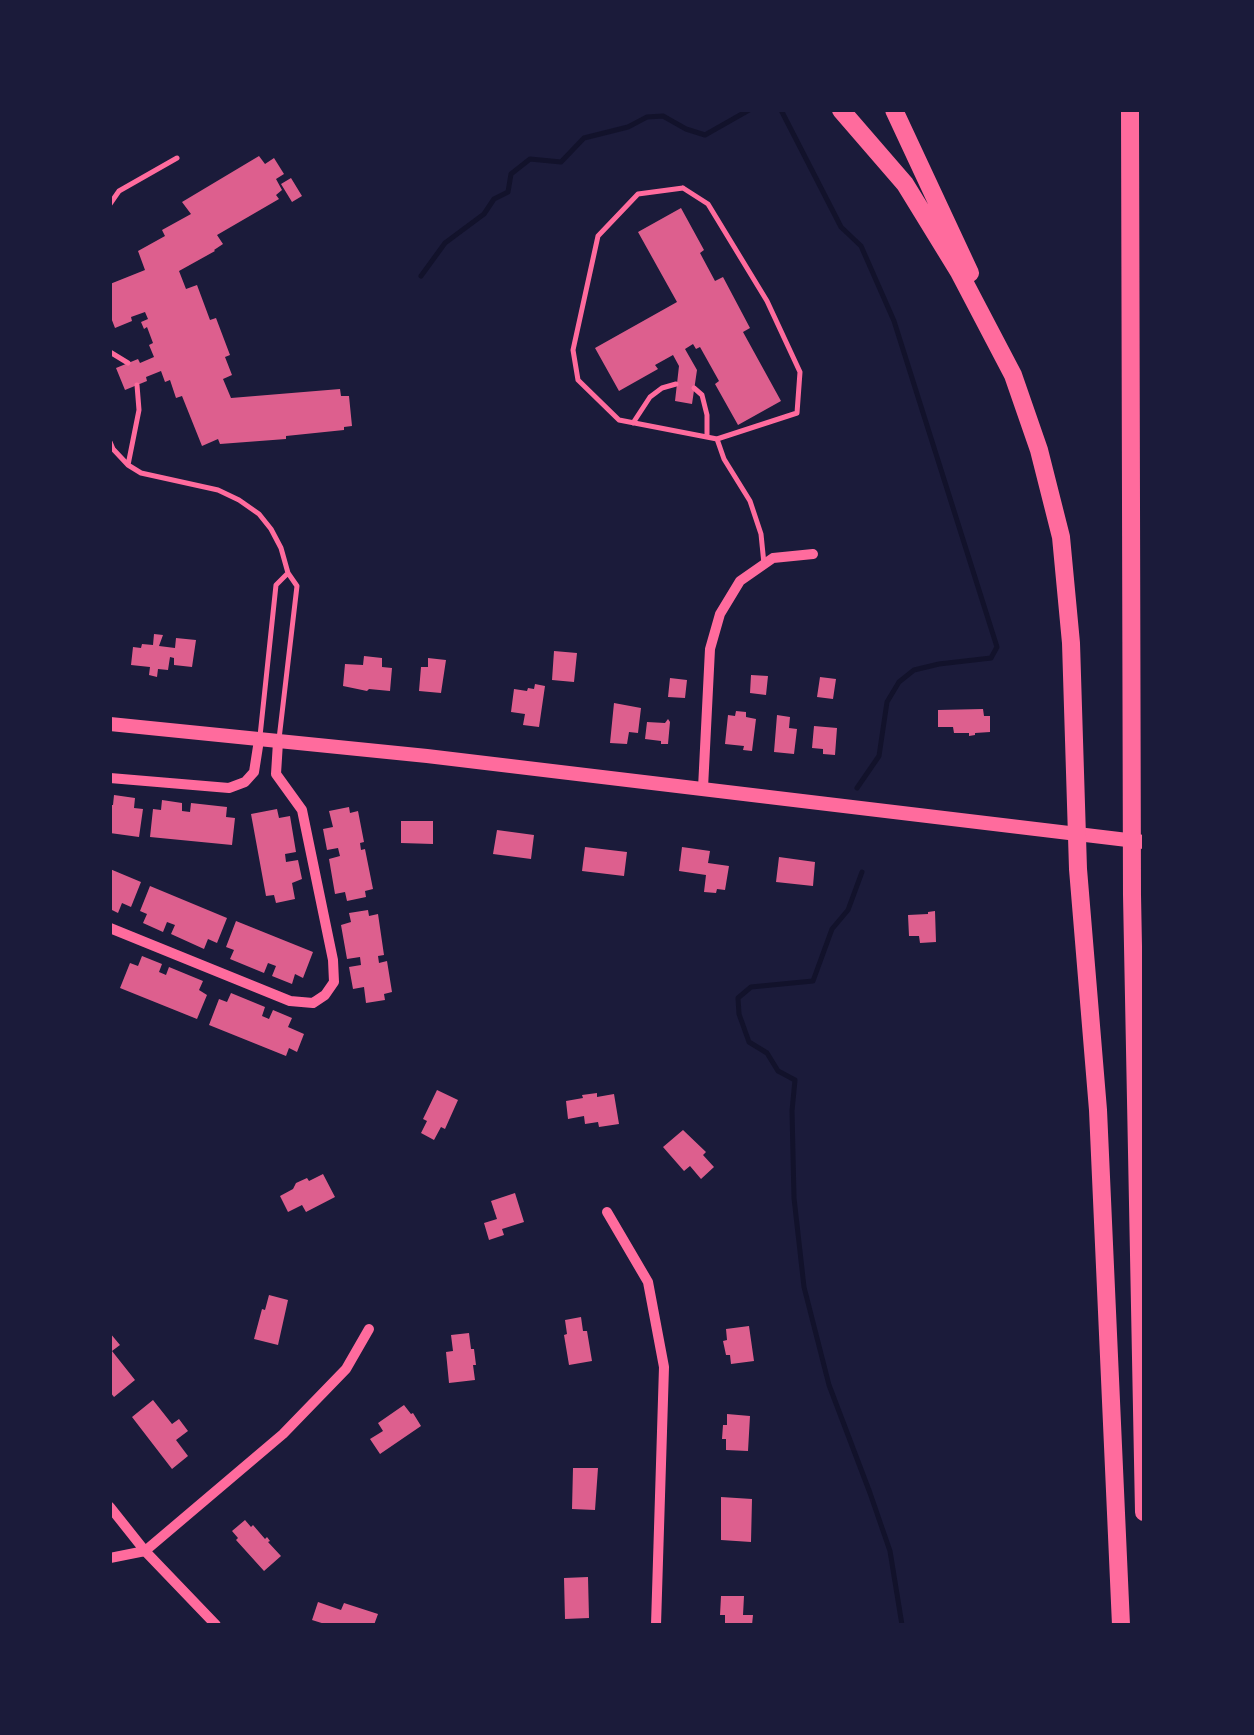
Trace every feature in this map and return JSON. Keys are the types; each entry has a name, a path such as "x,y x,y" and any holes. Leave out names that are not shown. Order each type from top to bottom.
{"highway":[{"path":"841,110 904,184 959,272 1014,375"},
{"path":"894,110 1014,375 1040,450 1061,537 1071,643 1078,869 1098,1110 1120,1625"},
{"path":"1130,110 1132,895 1144,1512"}],"main road":[{"path":"110,724 427,756 1144,842"}],"street":[{"path":"703,788 710,649 720,614 740,581 773,558 813,554"},
{"path":"110,778 230,788 240,785 254,772 259,740"},
{"path":"110,928 290,1000 312,1003 325,995 334,982 333,960 302,810 276,774 278,742"},
{"path":"607,1212 648,1282 664,1367 656,1625"},
{"path":"110,1558 145,1551 283,1434 346,1369 369,1329"},
{"path":"110,1507 145,1551 216,1625"}],"lane":[{"path":"110,204 119,191 177,158"},
{"path":"683,188 708,204 767,302 800,372 797,413 717,439 633,422 619,420 578,380 573,350 598,236 638,194 683,188"},
{"path":"110,352 128,363"},
{"path":"633,422 650,397 676,384"},
{"path":"128,465 139,410 137,385"},
{"path":"694,388 702,395 708,416 707,437"},
{"path":"717,439 750,501 764,564"},
{"path":"110,442 128,465 218,490 260,514 272,529 288,573 297,586 278,742"},
{"path":"259,740 276,584 288,573"}],"building":[{"path":"259,156 265,164 274,158 284,174 276,179 282,190 276,195 279,199 217,235 223,244 179,271 186,289 197,285 210,320 216,318 230,355 225,357 232,375 223,379 231,398 340,389 341,396 349,396 352,426 286,439 220,444 218,439 202,446 182,396 176,398 170,380 165,382 161,371 125,390 116,368 154,357 149,345 153,343 141,322 148,319 145,312 115,328 110,315 110,284 145,270 138,251 165,236 162,230 191,214 182,202"},
{"path":"291,178 302,196 292,202 281,184"},
{"path":"681,208 704,250 700,253 715,281 723,277 750,328 743,332 781,401 738,425 700,347 696,349 693,344 685,349 697,370 692,404 675,401 679,366 673,355 655,365 658,369 619,391 595,348 677,302 638,232"},
{"path":"154,634 163,635 159,646 175,648 176,638 196,640 192,667 174,665 174,658 170,657 168,670 158,669 157,677 149,675 150,667 131,665 133,647 153,645"},
{"path":"554,651 577,653 574,682 552,680"},
{"path":"364,656 382,658 382,667 392,668 390,691 343,686 345,664 363,665"},
{"path":"428,658 446,660 441,693 419,691 421,667 428,667"},
{"path":"751,675 768,676 766,695 750,693"},
{"path":"820,677 836,679 833,699 817,697"},
{"path":"670,678 687,680 685,698 668,697"},
{"path":"535,684 545,686 539,727 523,725 525,714 511,712 514,689 527,691 534,689"},
{"path":"614,703 641,708 638,733 629,732 627,744 610,743"},
{"path":"983,709 984,716 990,716 990,732 969,736 954,733 953,727 938,727 938,710"},
{"path":"736,711 756,719 752,751 725,744 728,715 735,716"},
{"path":"777,715 790,717 789,728 797,729 794,754 774,752"},
{"path":"668,719 668,744 645,739 647,722 665,723"},
{"path":"814,726 837,728 835,755 812,748"},
{"path":"114,795 135,798 134,808 143,809 139,837 110,833"},
{"path":"162,800 182,803 182,811 190,812 191,803 227,807 226,817 235,818 232,845 150,837 153,809 161,810"},
{"path":"349,807 350,813 358,811 364,842 360,843 361,850 365,849 373,889 365,891 366,897 347,901 345,892 335,894 329,859 340,856 338,848 327,850 323,829 333,827 329,811"},
{"path":"277,809 279,818 290,816 296,852 285,854 286,862 298,860 302,879 292,883 295,899 276,903 274,895 266,896 251,814"},
{"path":"401,821 433,821 433,844 401,843"},
{"path":"497,830 534,835 531,859 493,854"},
{"path":"585,847 627,852 624,876 582,871"},
{"path":"682,847 710,851 708,863 729,866 725,890 704,892 706,875 679,871"},
{"path":"779,857 815,862 813,886 776,882"},
{"path":"110,869 141,882 131,907 122,903 118,913 110,909"},
{"path":"150,886 227,918 217,943 208,939 204,949 171,934 175,925 167,922 163,932 143,923 147,914 140,911"},
{"path":"368,910 369,916 378,914 384,955 378,956 379,963 387,961 392,992 384,994 385,1000 366,1003 364,987 353,989 349,967 361,965 360,957 347,959 341,925 351,922 349,913"},
{"path":"935,911 936,942 920,943 919,936 909,936 908,915"},
{"path":"236,921 313,952 303,978 295,974 292,984 272,976 276,966 268,963 264,973 230,959 234,950 226,947"},
{"path":"142,956 162,964 159,972 166,975 169,967 203,981 199,990 207,995 197,1019 120,988 130,963 138,966"},
{"path":"231,993 265,1007 262,1016 269,1019 273,1010 292,1018 288,1027 304,1034 297,1052 289,1048 286,1056 209,1025 219,999 227,1002"},
{"path":"437,1090 458,1100 445,1129 441,1127 434,1140 421,1133 427,1121 423,1119"},
{"path":"597,1093 597,1097 614,1094 619,1124 599,1127 598,1122 585,1124 584,1116 568,1119 566,1101"},
{"path":"683,1130 706,1152 703,1155 714,1167 701,1179 690,1166 684,1171 663,1147"},
{"path":"323,1174 335,1197 306,1212 302,1205 288,1212 280,1196 296,1183"},
{"path":"515,1193 524,1222 502,1229 504,1235 489,1240 484,1223 497,1219 491,1201"},
{"path":"269,1295 288,1300 278,1345 254,1339"},
{"path":"581,1317 592,1361 569,1365 565,1320"},
{"path":"749,1326 754,1361 731,1364 723,1341 727,1340 726,1329"},
{"path":"110,1333 120,1345 112,1351 135,1380 114,1397 110,1392"},
{"path":"469,1333 475,1380 449,1383 446,1352 453,1351 451,1335"},
{"path":"153,1400 172,1424 179,1419 188,1431 176,1440 188,1456 172,1469 132,1417"},
{"path":"404,1405 421,1426 380,1454 370,1439 383,1431 378,1423"},
{"path":"727,1414 750,1416 748,1451 726,1450 726,1439 722,1439"},
{"path":"573,1468 598,1468 595,1510 572,1509"},
{"path":"721,1497 752,1499 751,1542 721,1540"},
{"path":"245,1520 267,1537 281,1556 264,1571 232,1531"},
{"path":"588,1577 589,1618 565,1619 564,1578"},
{"path":"721,1596 744,1596 743,1615 753,1615 752,1625 725,1625 725,1615 720,1615"},
{"path":"318,1602 341,1610 344,1603 378,1614 374,1625 328,1625 312,1620"}],"waterway":[{"path":"421,276 445,243 484,214 494,199 508,192 511,174 530,159 561,162 584,138 628,127 647,117 663,116 705,135 749,110"},
{"path":"781,110 841,227 861,246 894,321 997,647 991,658 914,670 899,682 887,702 879,756 857,788"},
{"path":"862,872 848,910 832,929 813,981 751,987 738,998 749,1042 767,1053 778,1071 795,1080 794,1198 804,1287 829,1385 890,1551 902,1625"}]}
